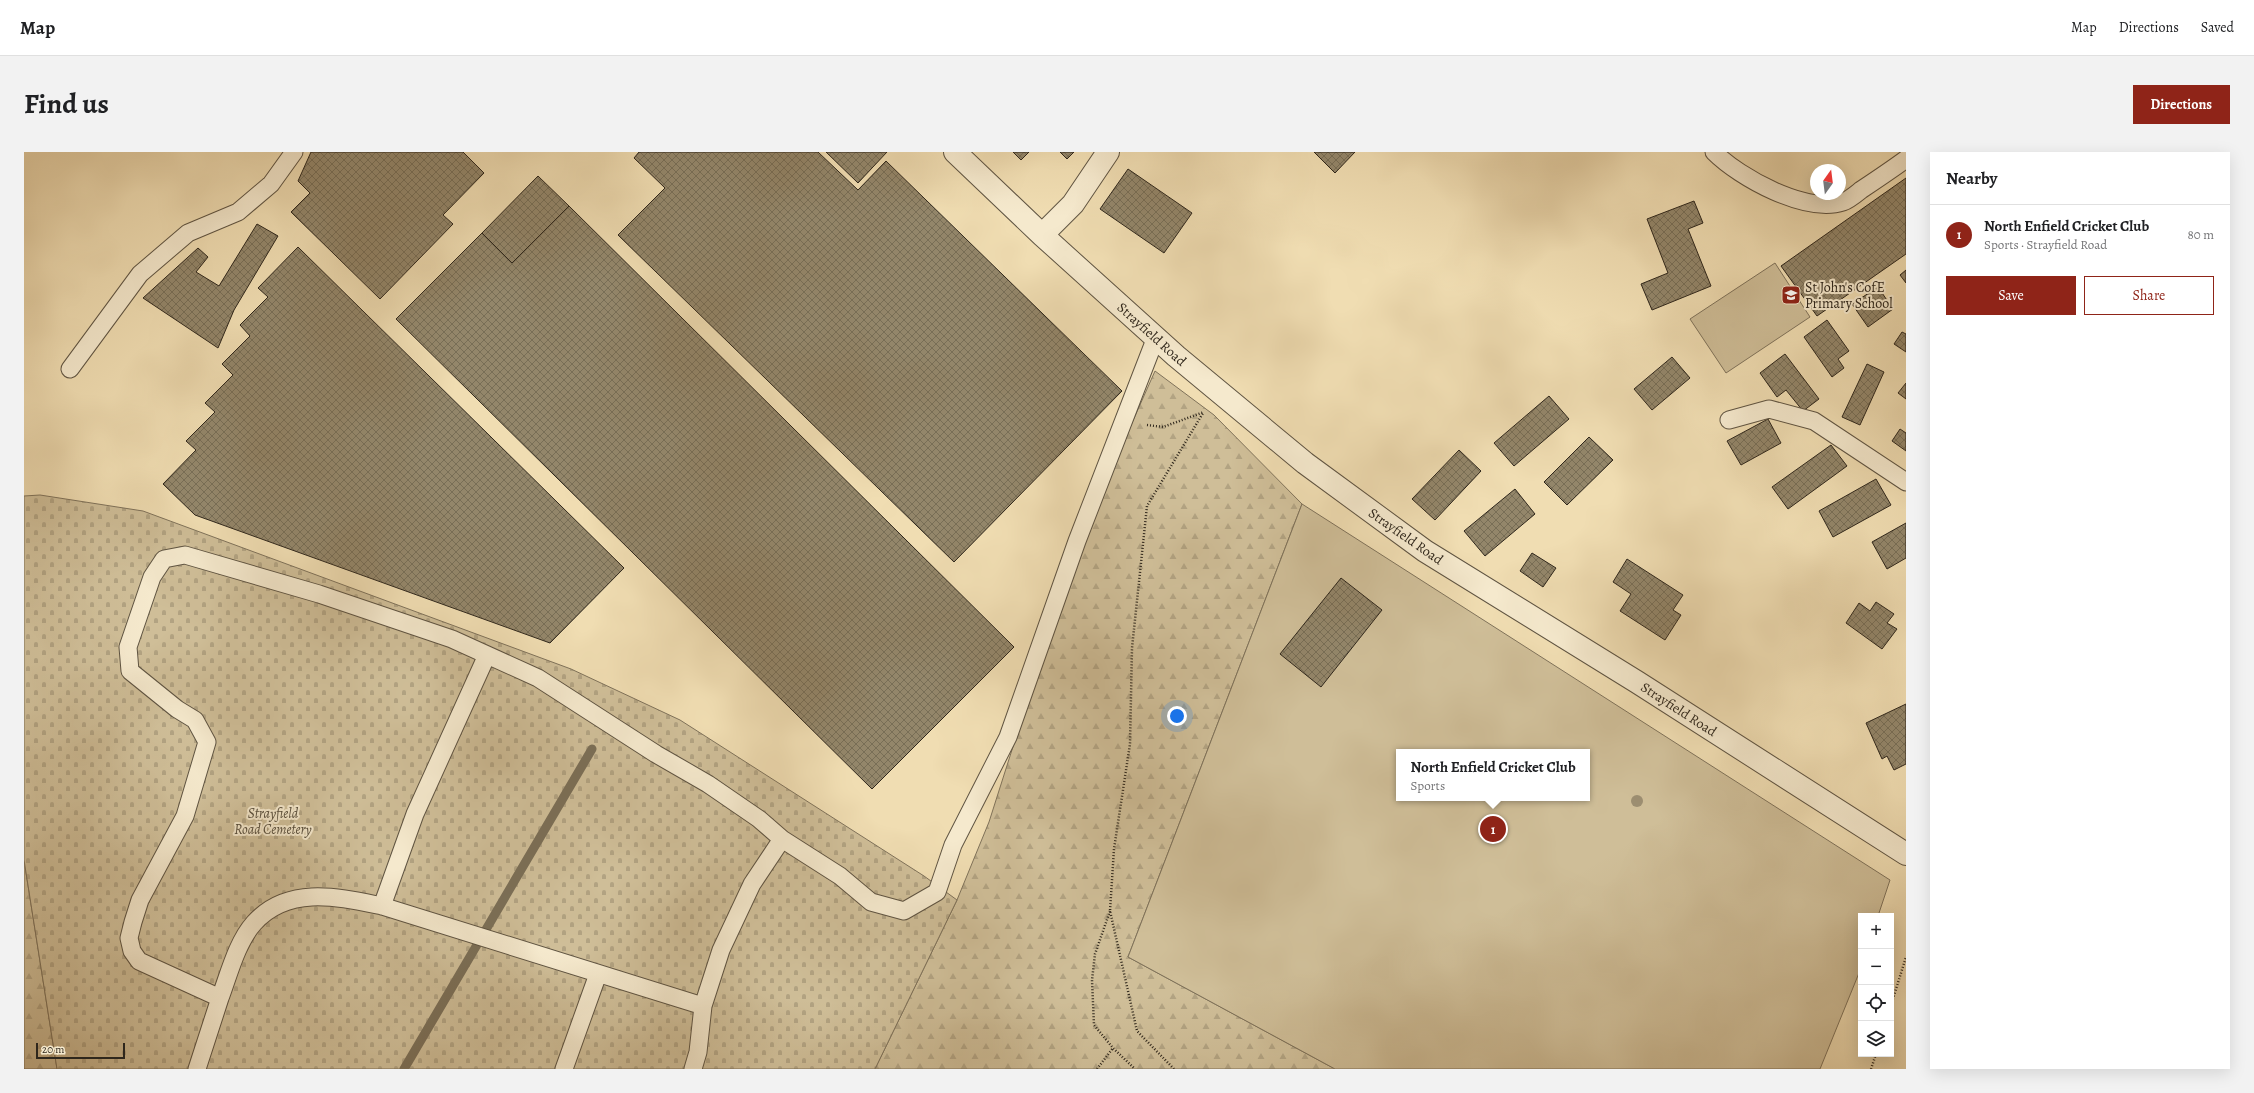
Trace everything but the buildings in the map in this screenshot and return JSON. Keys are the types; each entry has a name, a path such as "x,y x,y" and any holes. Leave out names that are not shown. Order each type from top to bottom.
{"street":[{"name":"Strayfield Road","path":"955,152 1042,235 1156,337 1305,463 1426,551 1637,682 1906,854"},
{"path":"1042,235 1073,204 1108,152"}],"lane":[{"path":"70,369 140,274 188,233 238,212 271,184 294,152"},
{"path":"1714,152 1753,180 1780,194 1806,202 1827,205 1844,202 1906,159"},
{"path":"220,998 139,961 132,951 129,938 140,900 186,816 207,742 195,720 177,709 130,671 128,647 152,577 164,560 184,555 248,572 387,616 452,640 538,678 656,754 708,784 759,819 782,839 840,876 871,902 904,911 937,892 953,845 1008,737 1077,541 1156,337"},
{"path":"1729,420 1770,409 1814,420 1906,482"},
{"path":"382,906 415,814 486,655"},
{"path":"693,1069 698,1052 703,1006 721,950 752,884 782,839"},
{"path":"197,1069 220,998 240,945 254,923 270,909 289,901 308,896 335,896 382,906 703,1006"},
{"path":"564,1069 598,974"}],"path":[{"path":"1135,1069 1094,1025 1092,980 1095,954 1110,910 1114,849 1130,744 1132,648 1147,506 1217,390"},
{"path":"1123,421 1163,427 1204,412"},
{"path":"1110,910 1137,1031 1174,1069"},
{"path":"1894,995 1906,957"},
{"path":"1097,1069 1114,1048"},
{"path":"1871,1069 1875,1057"}],"green space":[{"path":"1775,263 1810,317 1726,373 1690,319"},
{"path":"1155,371 1214,415 1302,504 1128,957 1335,1069 875,1069 957,900 989,822 1076,549"},
{"name":"Strayfield Road Cemetery","path":"40,495 143,511 571,669 680,720 924,876 957,900 875,1069 57,1069 24,860 24,496"},
{"path":"1302,504 1890,880 1879,913 1858,913 1858,975 1820,1069 1335,1069 1128,957"},
{"path":"24,860 57,1069 24,1069"}],"waterway":[{"path":"404,1069 592,749"}],"place":[{"name":"St John's CofE Primary School","path":"1791,295"},
{"name":"North Enfield Cricket Club","path":"1493,829"}]}
